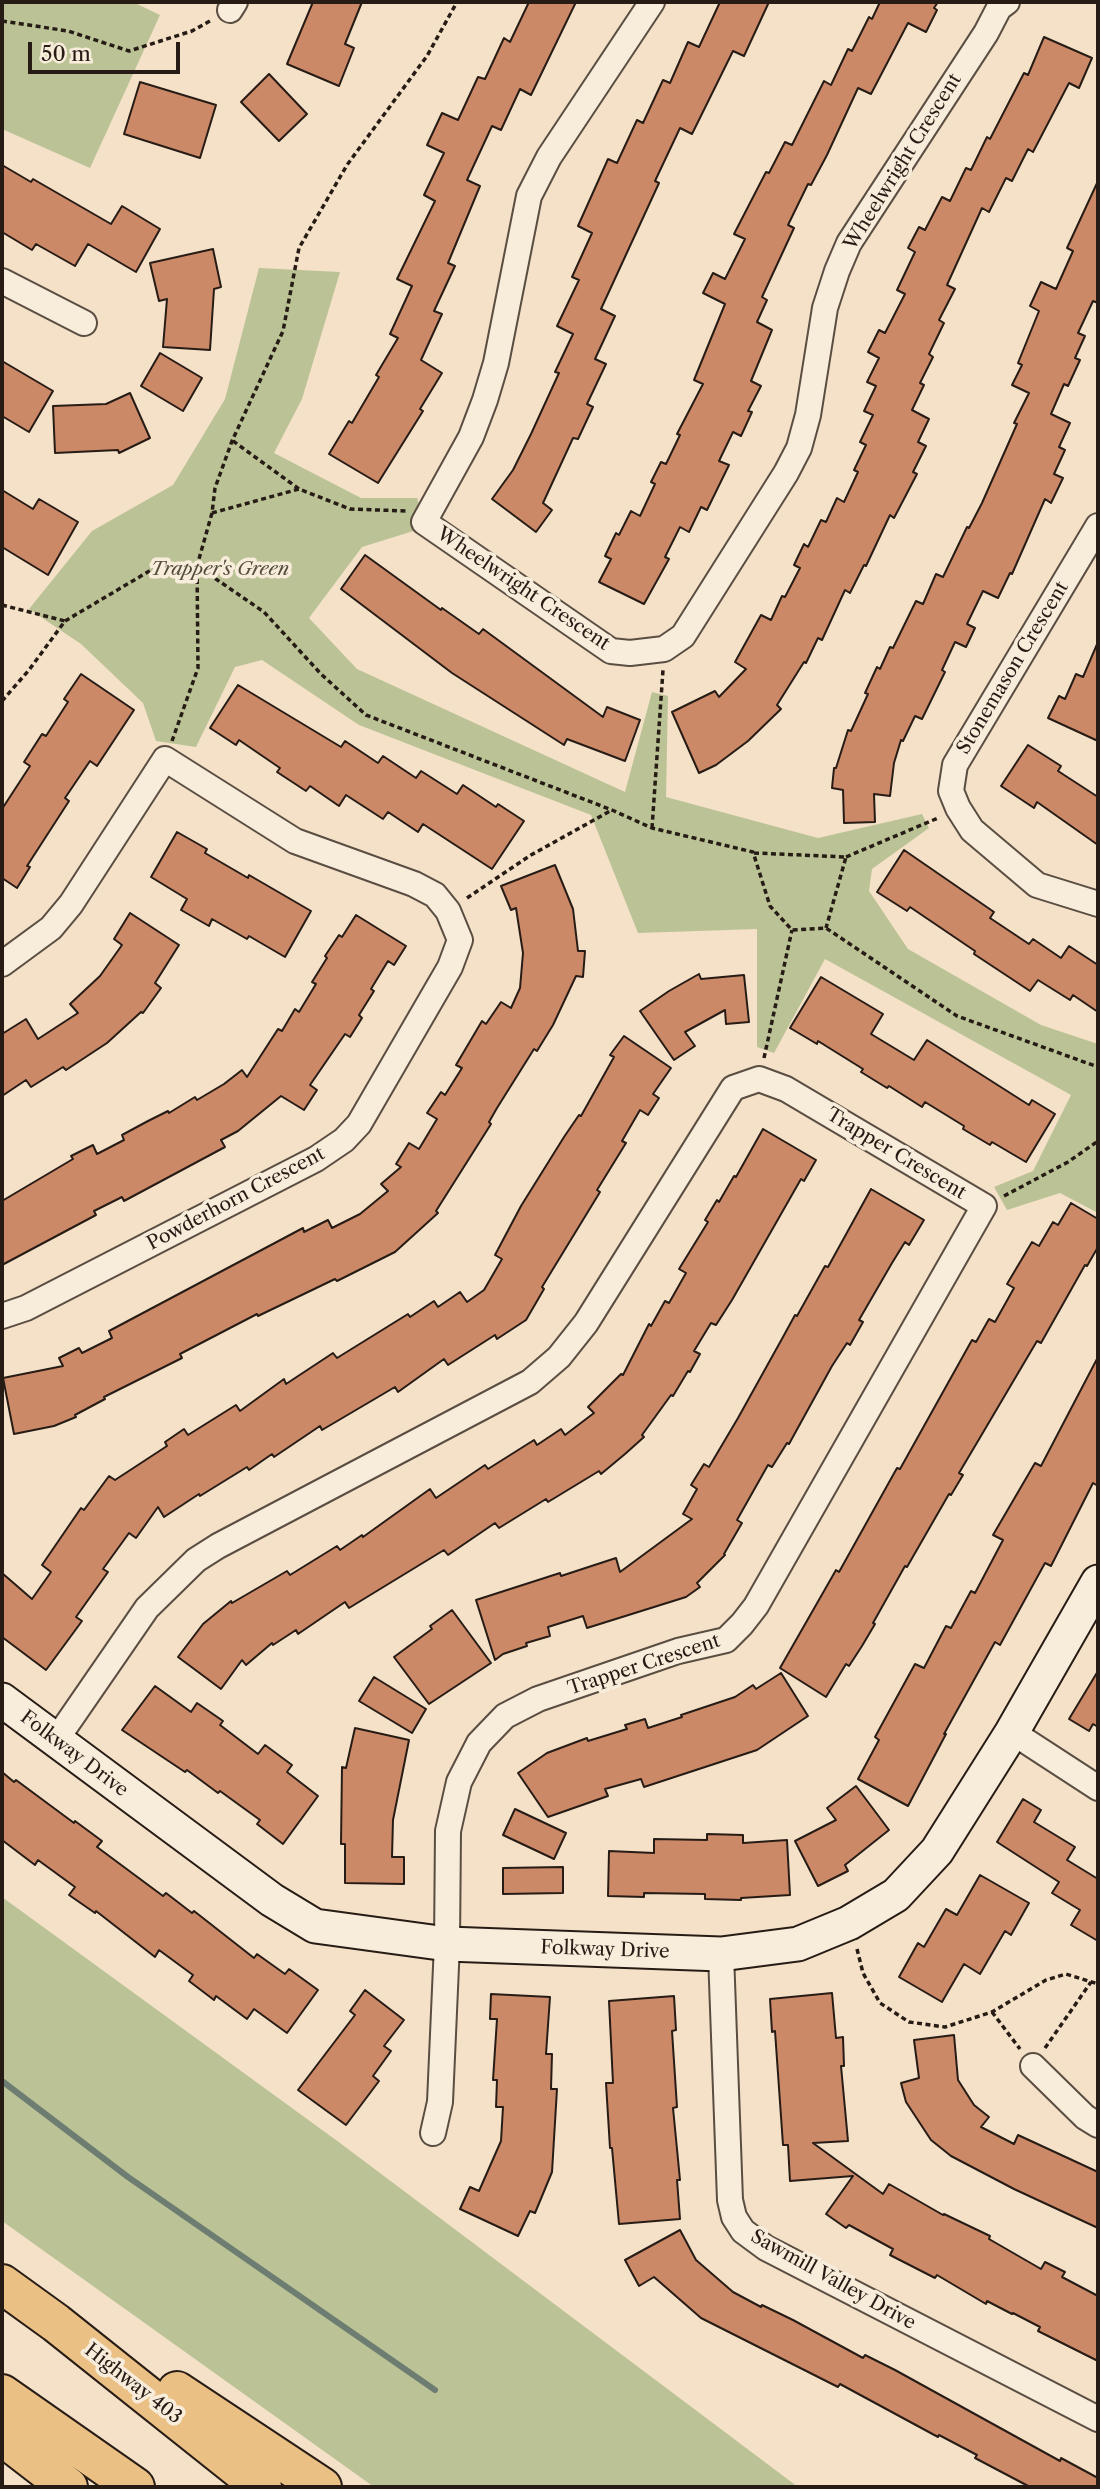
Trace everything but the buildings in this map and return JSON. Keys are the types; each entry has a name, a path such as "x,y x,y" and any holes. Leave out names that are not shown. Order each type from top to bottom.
{"highway":[{"name":"Highway 403","path":"2,2284 56,2323 262,2487"},
{"path":"56,2323 180,2393 322,2487"},
{"path":"2,2394 135,2487"},
{"path":"2,2436 68,2487"}],"street":[{"name":"Wheelwright Crescent","path":"652,2 549,158 529,196 496,363 485,400 471,437 424,522 611,651 630,653 664,649 683,636 799,448 808,415 825,308 836,271 849,243 999,8 1007,2"},
{"path":"2,281 84,323"},
{"name":"Stonemason Crescent","path":"1098,526 955,765 951,791 972,830 1037,885 1098,904"},
{"path":"2,964 51,928 71,904 165,759 295,841 414,884 435,895 448,911"},
{"name":"Powderhorn Crescent","path":"2,1316 26,1308 316,1158 344,1140 359,1124 450,967 460,940 448,911"},
{"path":"56,1740 147,1608 196,1560 530,1382 559,1357 586,1323 733,1088 759,1079"},
{"name":"Trapper Crescent","path":"433,2133 440,2102 447,1944 448,1831 459,1782 479,1743 505,1716 538,1699 678,1651 726,1640 742,1625 763,1594 984,1206 786,1089 759,1079"},
{"name":"Folkway Drive","path":"2,1700 272,1900 315,1926 447,1944 721,1954 798,1944 849,1923 896,1895 937,1852 1012,1732 1098,1581"},
{"path":"1012,1732 1098,1788"},
{"name":"Sawmill Valley Drive","path":"721,1954 730,2200 734,2217 743,2231 766,2248 1098,2419"},
{"path":"1033,2066 1085,2117 1098,2124"}],"path":[{"path":"165,759 198,668 197,566 212,513 215,488 232,441 284,331 299,248 347,165 427,56 457,2"},
{"path":"2,21 68,31 129,51 192,31 233,6"},
{"path":"232,441 299,489 349,509 430,511"},
{"path":"212,513 299,489"},
{"path":"2,701 65,621 163,563 197,566 264,612 321,674 366,715 652,828 753,852 846,857 958,808"},
{"path":"2,605 65,621"},
{"path":"652,828 664,649"},
{"path":"448,911 531,855 612,810"},
{"path":"753,852 770,906 792,930"},
{"path":"826,928 846,857"},
{"path":"792,930 826,928 957,1016 1098,1068"},
{"path":"759,1079 792,930"},
{"path":"984,1206 1068,1162 1098,1140"},
{"path":"849,1923 863,1973 880,2003 909,2022 945,2027 992,2012 1027,1990 1066,1974 1098,1984"},
{"path":"992,2012 1033,2066 1091,1982"}],"green space":[{"path":"2,2 133,2 160,15 90,168 2,129"},
{"name":"Trapper's Green","path":"259,268 340,272 302,399 274,453 361,498 417,498 426,527 362,547 309,618 357,669 625,792 652,692 668,696 666,797 818,838 922,814 929,828 872,869 869,891 908,949 1041,1025 1098,1044 1098,1213 1060,1193 1007,1210 994,1187 1033,1171 1071,1095 825,959 774,1053 757,1047 757,929 638,933 591,815 359,725 262,660 235,667 196,747 156,741 143,703 81,644 29,609 92,531 173,485 225,399"},
{"path":"2,1897 340,2143 798,2487 374,2487 2,2221"}],"waterway":[{"path":"2,2081 128,2177 435,2390"}]}
